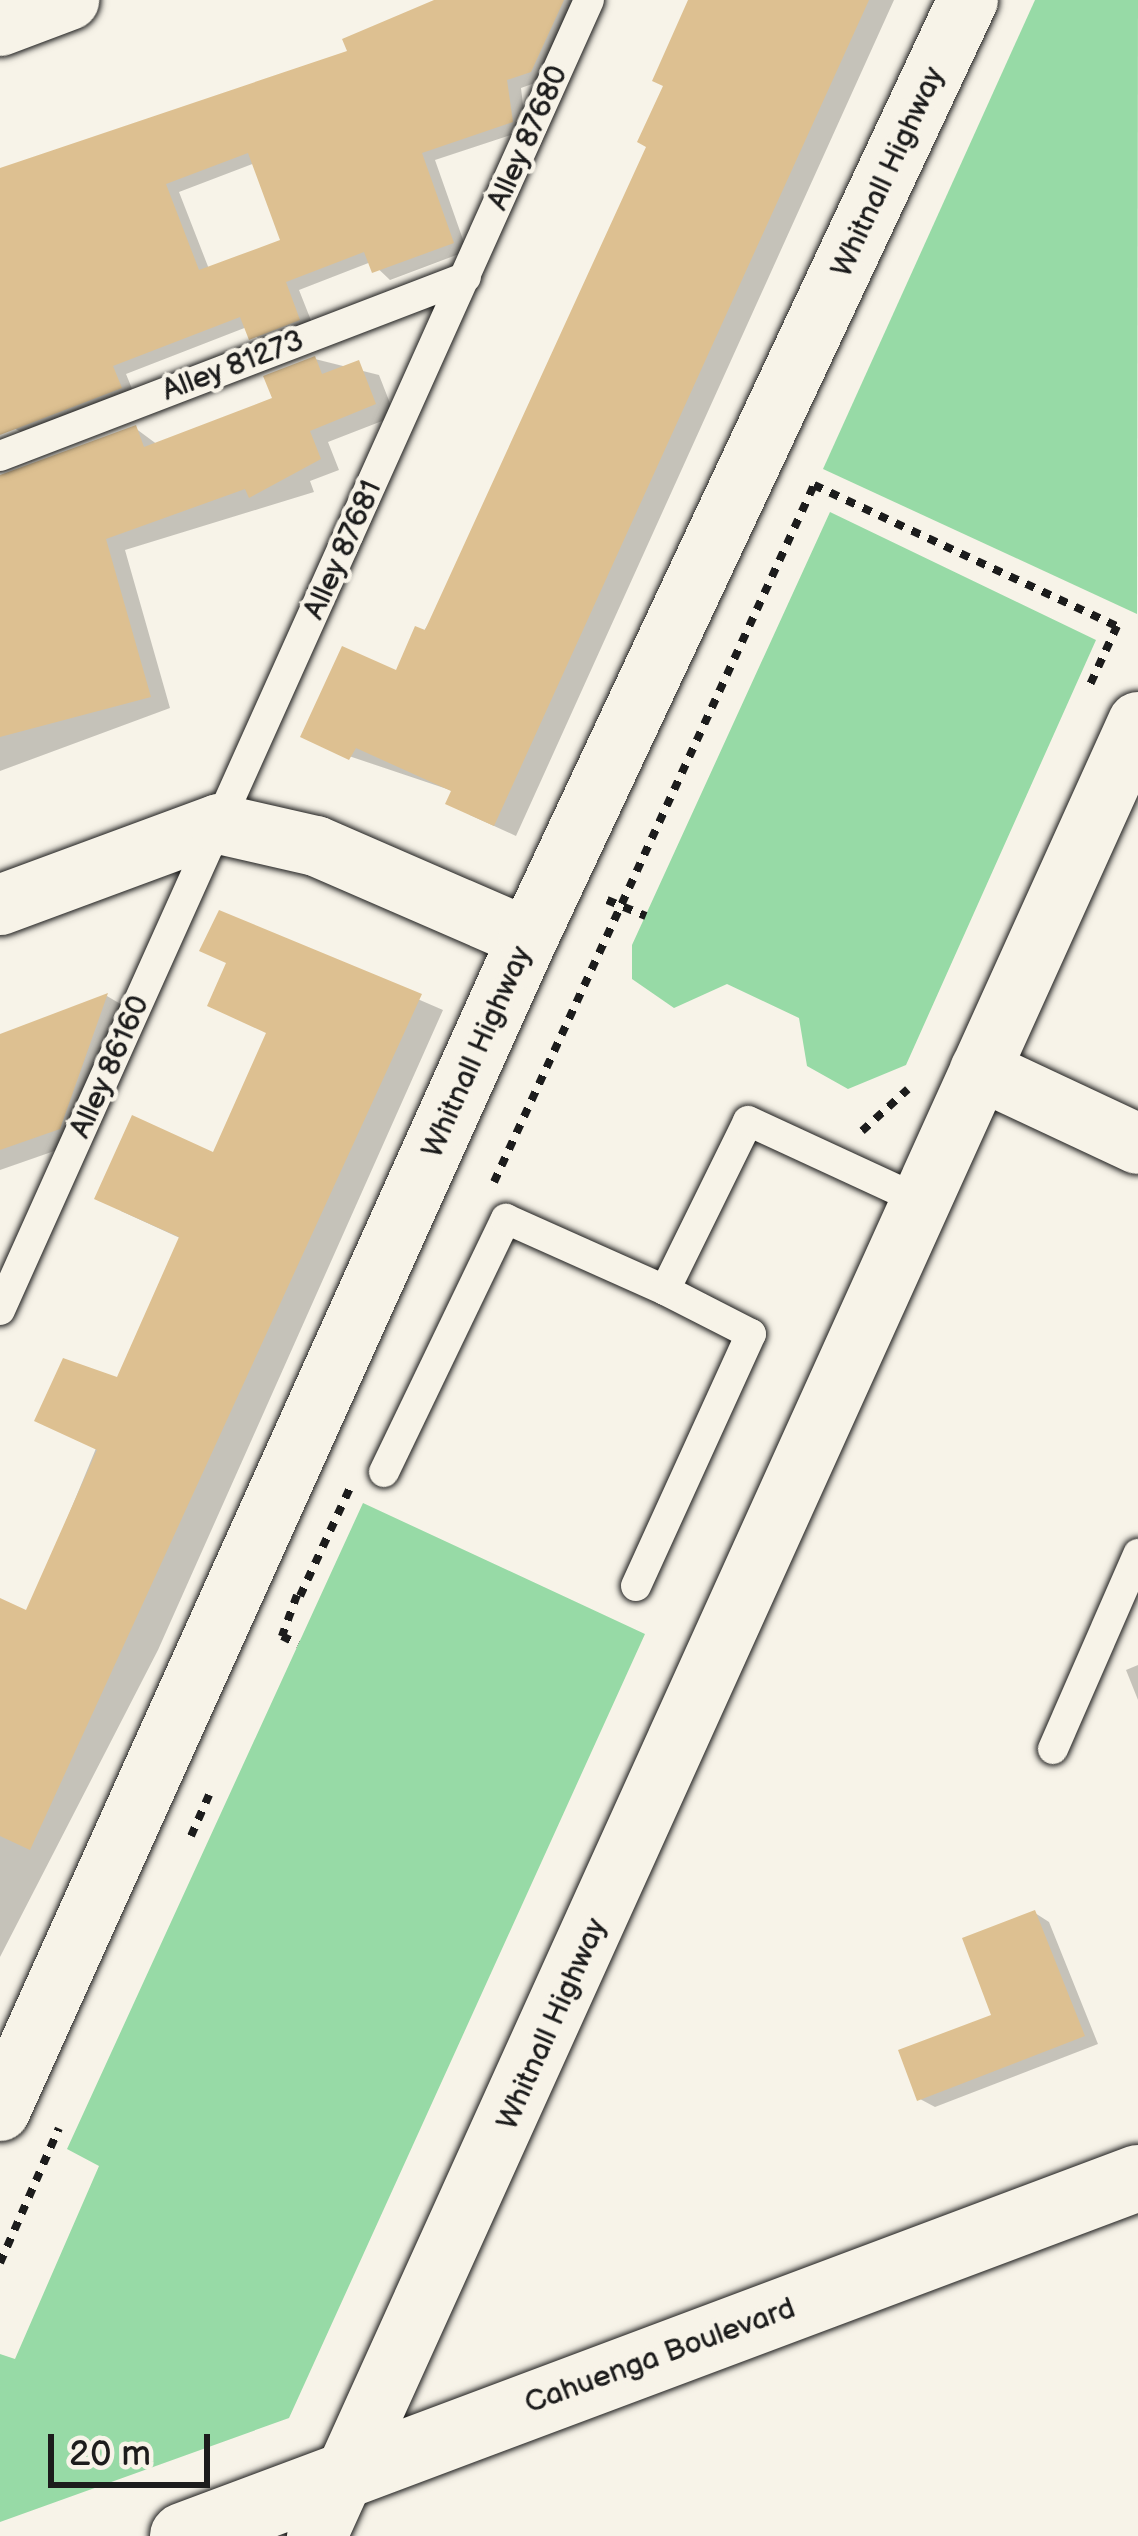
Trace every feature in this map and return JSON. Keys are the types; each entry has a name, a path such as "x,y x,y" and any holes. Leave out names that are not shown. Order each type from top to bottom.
{"main road":[{"name":"Cahuenga Boulevard","path":"183,2536 1138,2179"}],"street":[{"path":"0,26 69,0"},
{"name":"Whitnall Highway","path":"0,2111 528,938 968,0"},
{"name":"Whitnall Highway","path":"317,2536 1138,722"},
{"path":"0,905 219,824 316,846 528,938"},
{"path":"980,1070 1138,1144"}],"lane":[{"name":"Alley 87680","path":"466,277 589,0"},
{"name":"Alley 81273","path":"0,456 466,277"},
{"name":"Alley 87681","path":"219,824 466,277"},
{"name":"Alley 86160","path":"0,1310 219,824"},
{"path":"665,1290 748,1121 921,1202"},
{"path":"371,1471 506,1219 751,1334 636,1586"},
{"path":"1053,1749 1138,1554"}],"path":[{"path":"490,1191 814,485 1117,626 1079,711"},
{"path":"827,1158 920,1067"},
{"path":"300,1596 371,1471"}],"green space":[{"path":"1035,0 1138,0 1137,614 823,469"},
{"path":"830,512 1096,640 906,1065 848,1089 807,1066 799,1018 727,984 674,1008 632,979 632,945"},
{"path":"363,1503 645,1634 289,2418 0,2522 0,2354 15,2359 99,2166 67,2149"}],"building":[{"path":"434,0 564,0 531,72 507,80 513,122 422,153 454,243 372,273 364,252 286,282 300,320 249,340 240,317 113,366 122,388 0,435 0,168 347,51 342,39","holes":["248,153 280,240 199,270 166,184"]},
{"path":"688,0 869,0 494,826 445,804 451,791 356,748 349,760 300,737 342,646 396,670 415,626 425,630 646,147 637,142 663,86 652,81"},
{"path":"315,356 322,374 359,360 376,404 310,431 321,459 249,498 245,489 106,539 151,697 0,737 0,475 136,425 144,447 272,398 263,376"},
{"path":"219,910 422,994 30,1850 0,1836 0,1598 26,1610 97,1450 34,1421 63,1358 117,1377 179,1237 94,1199 132,1115 213,1152 266,1033 207,1006 226,963 199,951"},
{"path":"108,993 60,1129 0,1150 0,1034"},
{"path":"1035,1910 1085,2036 917,2101 898,2050 991,2015 962,1938"}]}
